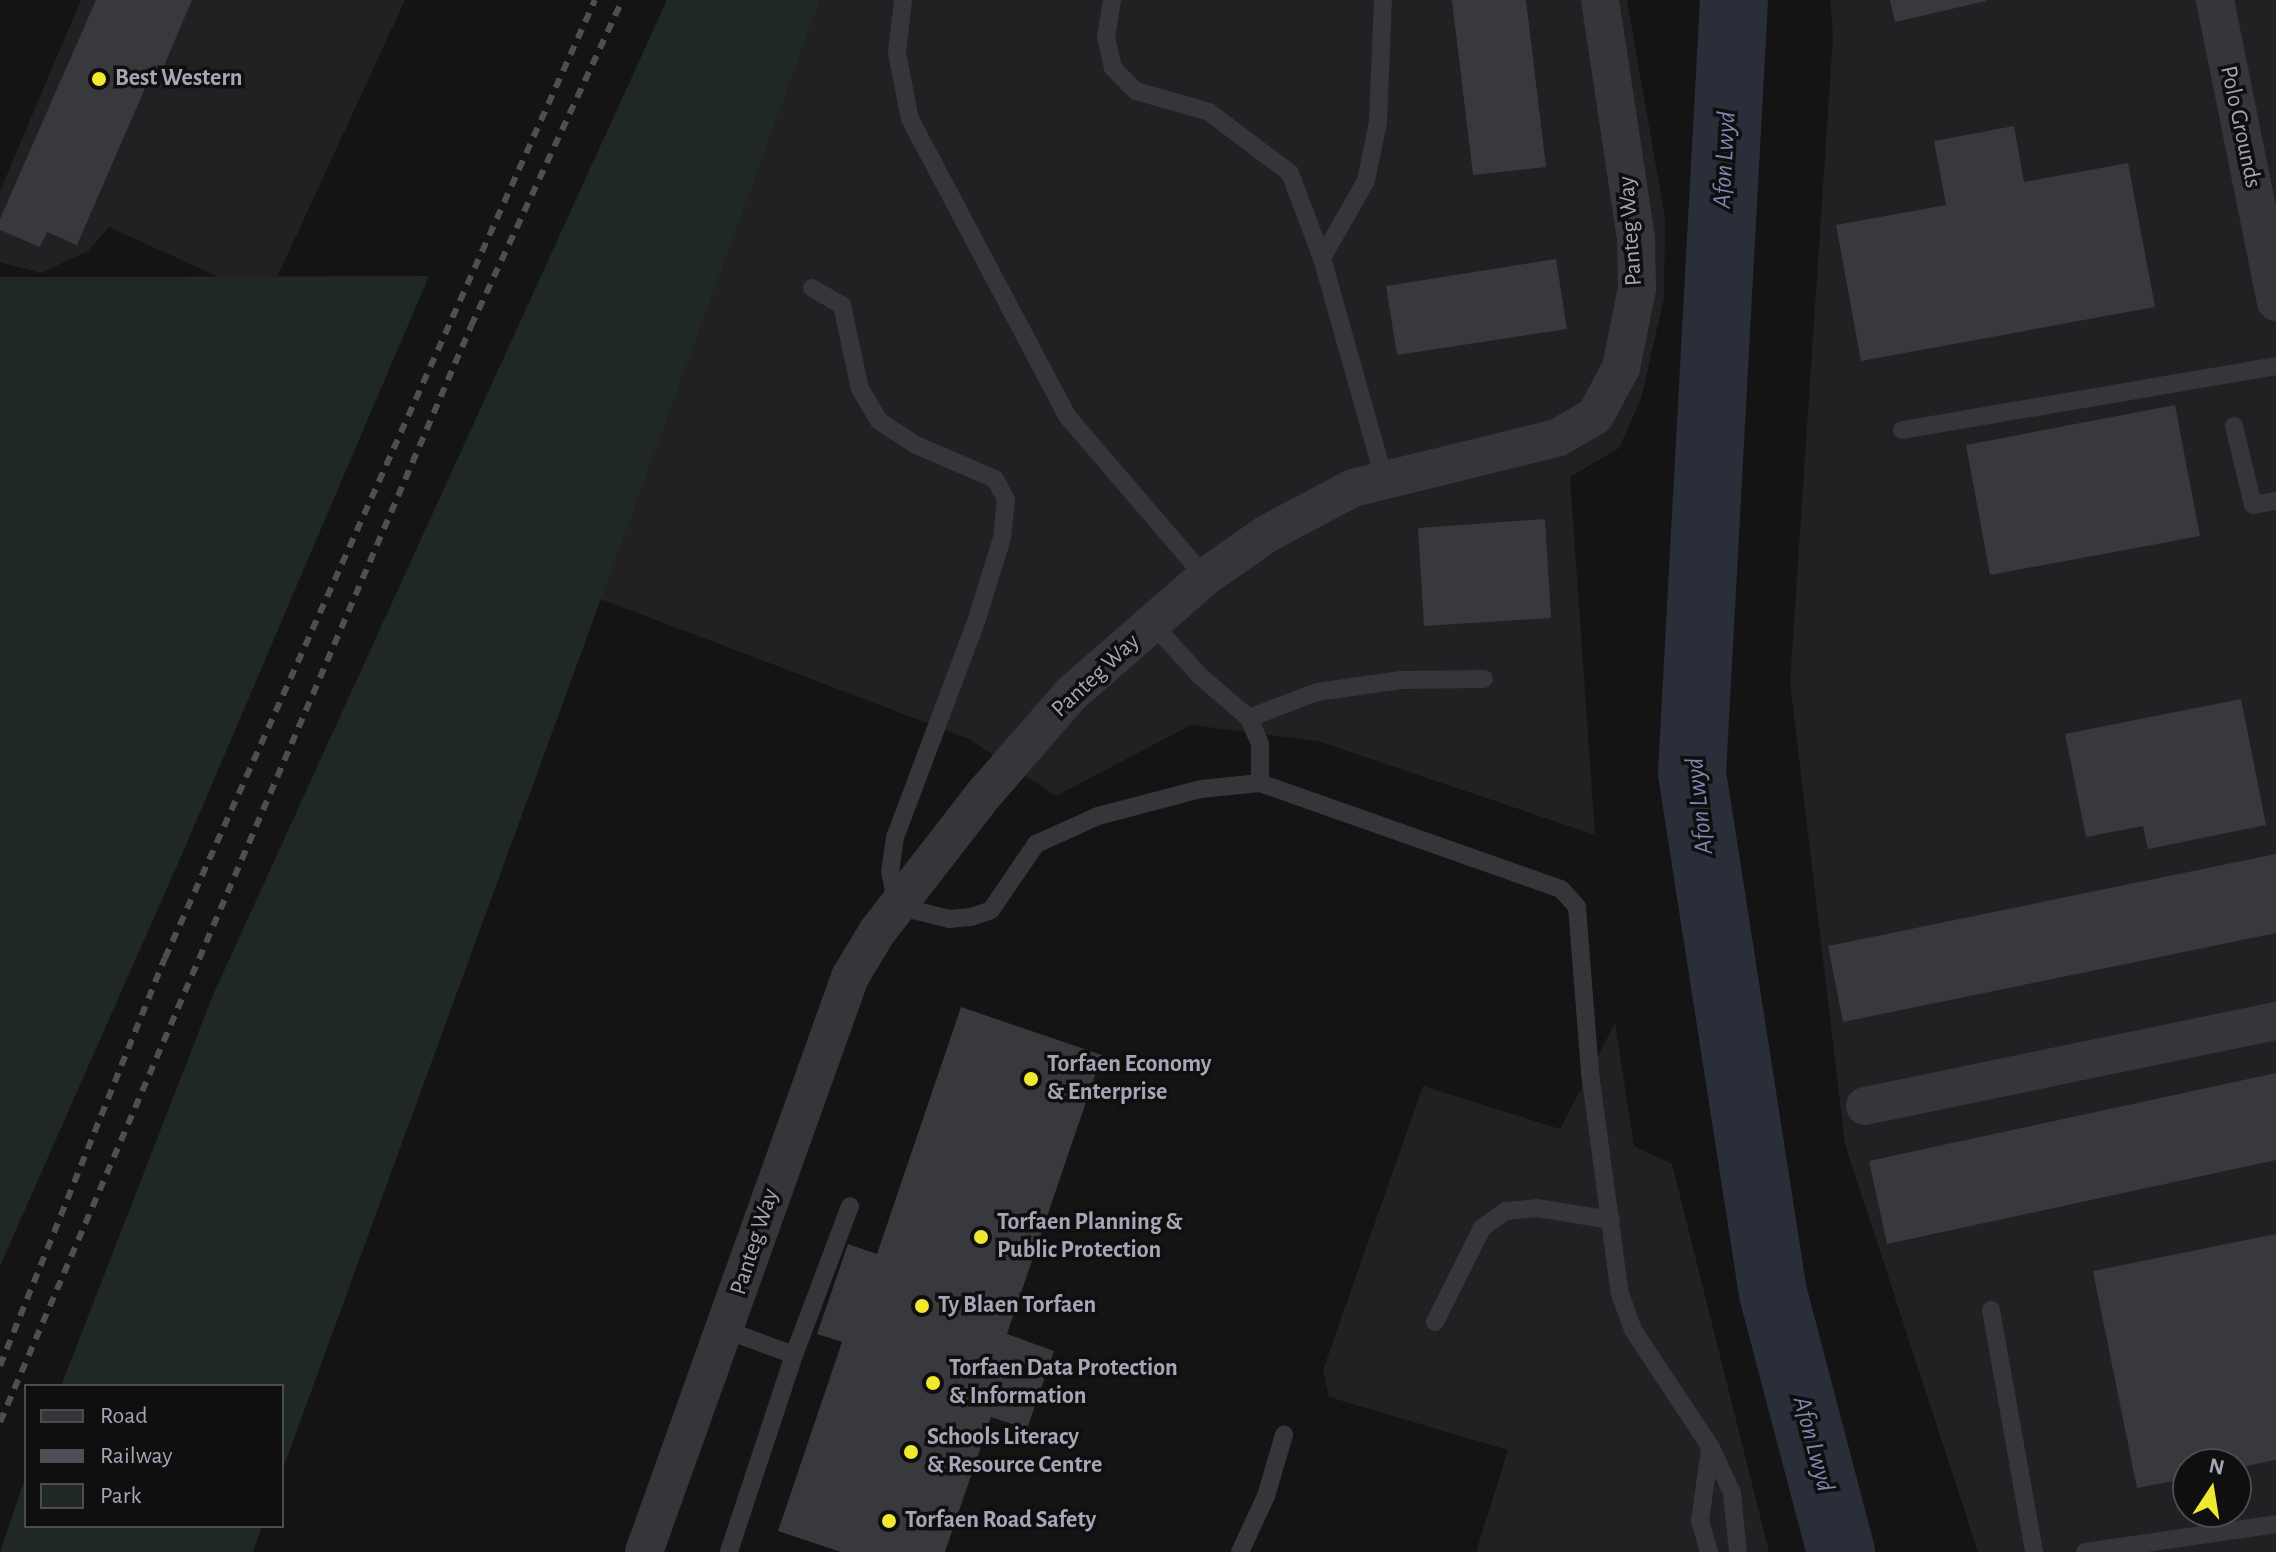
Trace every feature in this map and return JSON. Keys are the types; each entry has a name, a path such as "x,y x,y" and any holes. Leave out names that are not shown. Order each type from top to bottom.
{"street":[{"name":"Panteg Way","path":"644,1552 726,1330 827,1033 850,977 897,906 1071,694 1205,577 1268,533 1353,488 1557,438 1595,416 1621,368 1637,289 1636,238 1600,0"},
{"name":"Polo Grounds","path":"2215,0 2276,302"},
{"path":"1865,1106 2276,1021"}],"lane":[{"path":"903,0 897,53 917,133 1067,416 1205,577"},
{"path":"1112,0 1106,37 1113,68 1136,91 1209,112 1290,173 1322,258 1384,478"},
{"path":"1322,258 1366,181 1378,122 1383,0"},
{"path":"812,288 842,305 860,389 879,421 916,445 995,479 1006,500 1002,538 976,622 895,837 890,871 897,906 949,919 971,917 991,910 1036,844 1112,812 1201,789 1260,783 1561,889 1577,907 1590,1073 1620,1294 1633,1330 1711,1448 1732,1493 1738,1552"},
{"path":"1902,430 2276,366"},
{"path":"2234,426 2253,505 2276,501"},
{"path":"1153,624 1200,676 1249,718 1260,744 1260,783"},
{"path":"1249,718 1317,692 1401,680 1484,679"},
{"path":"729,1552 794,1355 850,1206"},
{"path":"1435,1322 1482,1228 1505,1211 1537,1208 1611,1220"},
{"path":"1991,1310 2034,1552"},
{"path":"726,1330 794,1355"},
{"path":"1240,1552 1266,1496 1284,1435"},
{"path":"1709,1552 1700,1521 1711,1448"},
{"path":"2085,1552 2276,1524"}],"shaded area":[{"path":"81,0 405,0 267,299 109,227 88,251 41,273 0,262 0,191"},
{"path":"820,0 1627,0 1665,218 1664,298 1641,399 1619,448 1570,477 1595,835 1318,741 1191,725 1056,796 969,739 598,598"},
{"path":"1830,0 2276,0 2276,1552 1978,1552 1845,1144 1790,682 1833,36"},
{"path":"1615,1023 1634,1146 1672,1164 1769,1552 1476,1552 1508,1450 1329,1397 1323,1370 1423,1086 1560,1129"}],"green space":[{"path":"667,0 820,0 284,1466 284,1384 62,1384 213,995"},
{"path":"429,276 186,845 0,1266 0,277"},
{"path":"24,1482 24,1528 261,1528 253,1552 0,1552"}],"building":[{"path":"96,0 192,0 160,75 152,72 77,245 47,232 40,247 0,230 0,219"},
{"path":"1452,0 1526,0 1546,167 1473,175"},
{"path":"1890,0 1986,0 1986,1 1895,22"},
{"path":"2014,126 2024,182 2128,163 2155,307 1861,361 1836,225 1946,205 1934,141"},
{"path":"1556,259 1567,329 1397,355 1386,286"},
{"path":"2175,405 2200,536 1990,575 1966,445"},
{"path":"1545,519 1551,618 1424,626 1418,528"},
{"path":"2241,699 2266,825 2148,849 2143,826 2086,837 2065,734"},
{"path":"2276,854 2276,933 1843,1022 1828,946"},
{"name":"Ty Blaen Torfaen","path":"961,1007 1102,1055 1007,1334 1054,1351 1027,1429 991,1417 945,1552 841,1552 778,1531 842,1342 817,1334 848,1244 877,1254"},
{"path":"2276,1073 2276,1160 1887,1244 1869,1161"},
{"path":"2276,1234 2276,1460 2252,1465 2252,1448 2172,1448 2172,1481 2137,1488 2093,1271"}],"waterway":[{"name":"Afon Lwyd","path":"1734,0 1692,773 1773,1293 1841,1552"}],"railway":[{"path":"0,1366 165,958 595,0"},
{"path":"0,1422 471,326 622,0"}],"place":[{"name":"Best Western","path":"99,79"},
{"name":"Torfaen Economy & Enterprise","path":"1031,1079"},
{"name":"Torfaen Planning & Public Protection","path":"981,1237"},
{"name":"Ty Blaen Torfaen","path":"922,1306"},
{"name":"Torfaen Data Protection & Information","path":"933,1383"},
{"name":"Schools Literacy & Resource Centre","path":"911,1452"},
{"name":"Torfaen Road Safety","path":"889,1521"}]}
